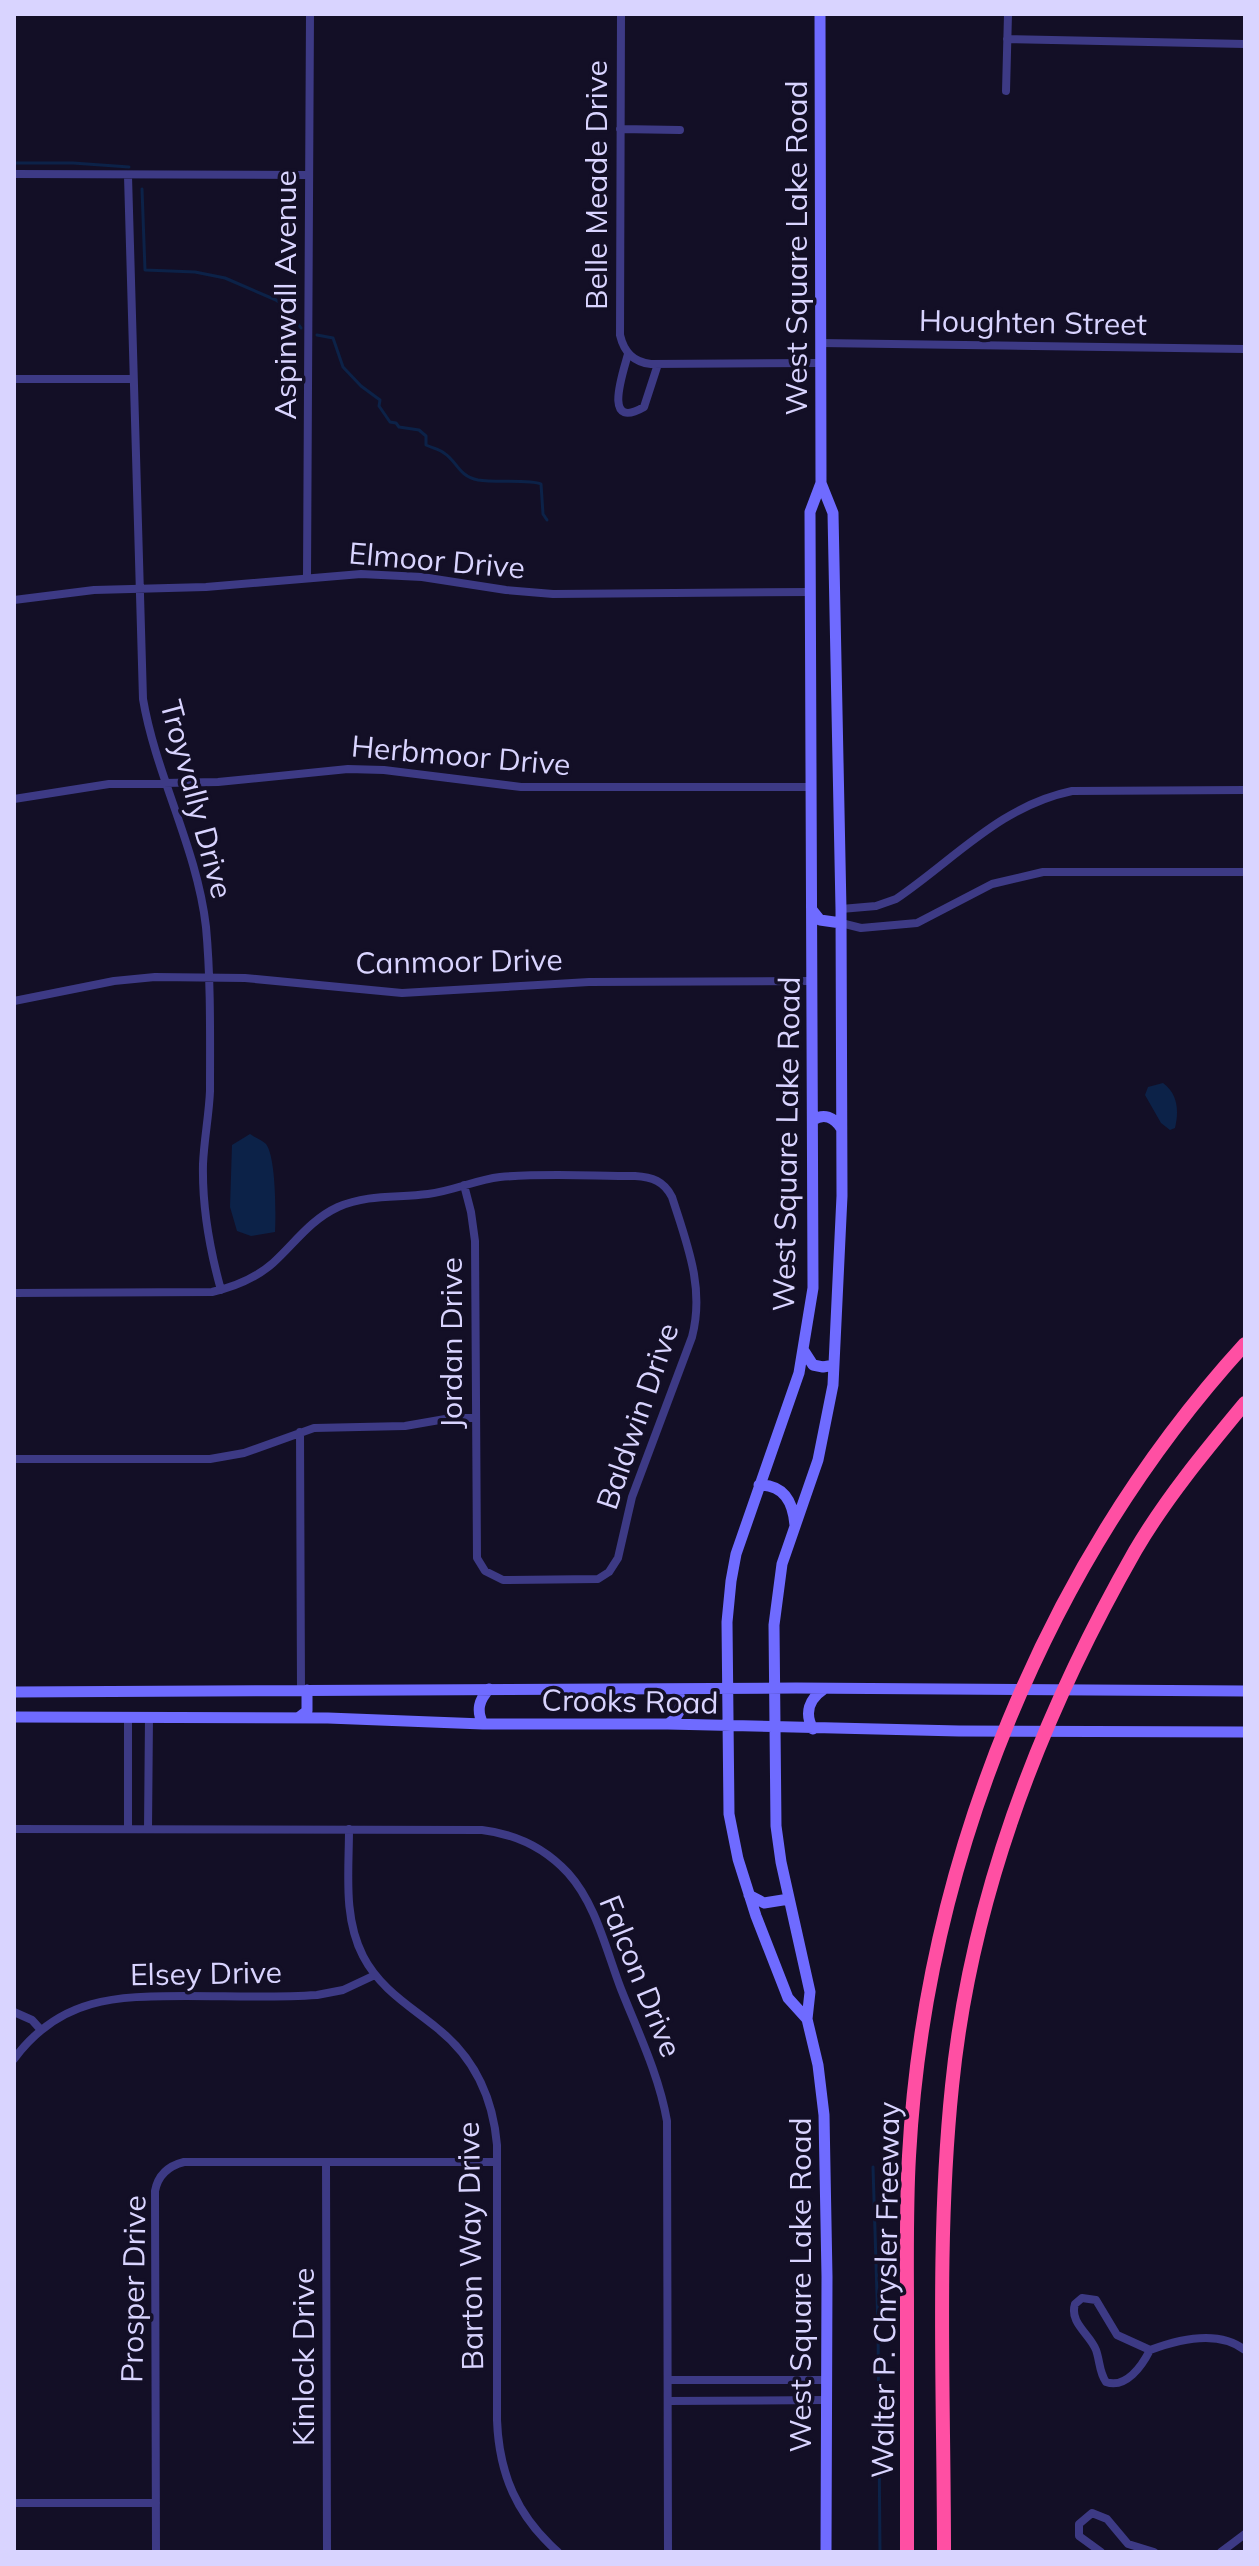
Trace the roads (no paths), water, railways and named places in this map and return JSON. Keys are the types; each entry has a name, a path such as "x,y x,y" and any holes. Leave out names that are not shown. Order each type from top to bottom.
{"highway":[{"name":"Walter P. Chrysler Freeway","path":"907,2552 909,2155 924,2016 938,1941 957,1868 1013,1708 1076,1578 1171,1435 1245,1344"},
{"name":"Walter P. Chrysler Freeway","path":"944,2552 945,2180 960,2020 984,1906 1004,1839 1054,1708 1136,1549 1198,1459 1245,1403"}],"main road":[{"name":"West Square Lake Road","path":"807,2019 788,1998 738,1859 729,1814 727,1622 731,1581 743,1530 787,1411 804,1351 814,1273 810,512 821,483 820,14"},
{"name":"West Square Lake Road","path":"821,483 833,513 841,909 842,1196 831,1399 822,1445 782,1564 776,1595 774,1728 776,1826 810,1992 807,2019 819,2073 825,2135 826,2552"},
{"path":"810,546 823,544 834,554"},
{"path":"812,909 820,920 841,923"},
{"path":"813,1120 826,1116 835,1120 841,1128"},
{"path":"804,1351 813,1365 834,1365"},
{"path":"759,1485 783,1491 792,1509 795,1525"},
{"name":"Crooks Road","path":"14,1692 774,1688 1245,1691"},
{"path":"813,1729 808,1717 810,1704 824,1688"},
{"path":"483,1724 480,1704 489,1689"},
{"path":"668,1724 675,1719 681,1707 676,1689"},
{"path":"298,1718 307,1711 304,1690"},
{"path":"128,1717 128,1704 137,1692"},
{"name":"Crooks Road","path":"14,1717 298,1718 959,1731 1245,1732"},
{"path":"749,1895 764,1903 789,1899"}],"street":[{"name":"Aspinwall Avenue","path":"307,577 310,14"},
{"name":"Belle Meade Drive","path":"621,14 620,335 628,354 616,397 619,406 632,412 644,407 658,364"},
{"path":"1006,91 1008,14"},
{"path":"1007,39 1245,44"},
{"path":"620,129 680,130"},
{"path":"14,174 309,175"},
{"name":"Troyvally Drive","path":"128,176 143,699 198,883 205,925 209,977 210,1094 203,1194 207,1239 221,1290"},
{"name":"Houghten Street","path":"820,343 1245,349"},
{"path":"628,354 642,362 658,364 820,363"},
{"path":"14,379 133,379"},
{"name":"Elmoor Drive","path":"14,600 59,592 223,586 307,577 397,575 553,594 810,592"},
{"name":"Herbmoor Drive","path":"14,799 109,784 218,782 360,769 550,789 811,787"},
{"path":"841,909 876,906 896,899 1019,808 1046,797 1072,791 1245,790"},
{"path":"841,923 861,928 917,923 992,884 1043,872 1245,872"},
{"name":"Canmoor Drive","path":"14,1001 136,978 209,977 402,993 589,982 812,981"},
{"name":"Baldwin Drive","path":"464,1185 511,1177 635,1176 650,1177 661,1183 672,1197 698,1290 696,1319 632,1497 618,1558 609,1572"},
{"path":"14,1293 189,1293 221,1290 264,1269 304,1230 339,1207 364,1198 425,1195 464,1185"},
{"name":"Jordan Drive","path":"464,1185 475,1241 477,1558 493,1577 508,1580 592,1580 609,1572"},
{"path":"14,1459 223,1458 300,1432 325,1427 392,1427 451,1418 475,1418"},
{"path":"300,1432 304,1690"},
{"path":"128,1717 128,1829"},
{"path":"148,1829 149,1717"},
{"name":"Falcon Drive","path":"14,1829 471,1830 507,1835 546,1853 569,1875 586,1899 659,2086 667,2121 668,2552"},
{"name":"Barton Way Drive","path":"349,1829 349,1903 352,1925 363,1956 394,1996 449,2038 468,2059 492,2107 497,2162 497,2420 500,2456 518,2506 532,2527 558,2552"},
{"name":"Elsey Drive","path":"15,2055 41,2030 66,2013 110,1998 317,1995 343,1990 375,1975"},
{"path":"14,2012 32,2020 41,2030"},
{"name":"Prosper Drive","path":"156,2552 157,2183 168,2169 184,2162 497,2162"},
{"name":"Kinlock Drive","path":"326,2162 327,2552"},
{"path":"1150,2350 1117,2335 1096,2300 1082,2298 1075,2304 1074,2318 1093,2343 1100,2372 1106,2382 1113,2384 1122,2382 1140,2367 1150,2350 1172,2342 1193,2338 1228,2341 1245,2350"},
{"path":"668,2380 825,2380"},
{"path":"668,2401 825,2400"},
{"path":"14,2503 156,2503"},
{"path":"1101,2552 1079,2536 1079,2524 1092,2513 1107,2519 1128,2544 1154,2552"},
{"path":"1221,2552 1245,2534"}],"water":[{"path":"1163,1083 1172,1092 1176,1103 1175,1128 1170,1130 1161,1123 1145,1095 1148,1087"},
{"path":"250,1134 266,1144 269,1151 274,1173 275,1212 275,1232 251,1236 237,1231 230,1207 232,1145"}],"waterway":[{"path":"14,163 129,167"},
{"path":"142,189 145,270 195,272 225,278 276,300 287,308 301,328"},
{"path":"317,335 333,338 343,367 380,400 379,406 390,422 399,427 419,430 426,436 426,445 440,450 466,475 478,480 541,484 543,514 547,520"},
{"path":"873,2167 880,2552"}]}
